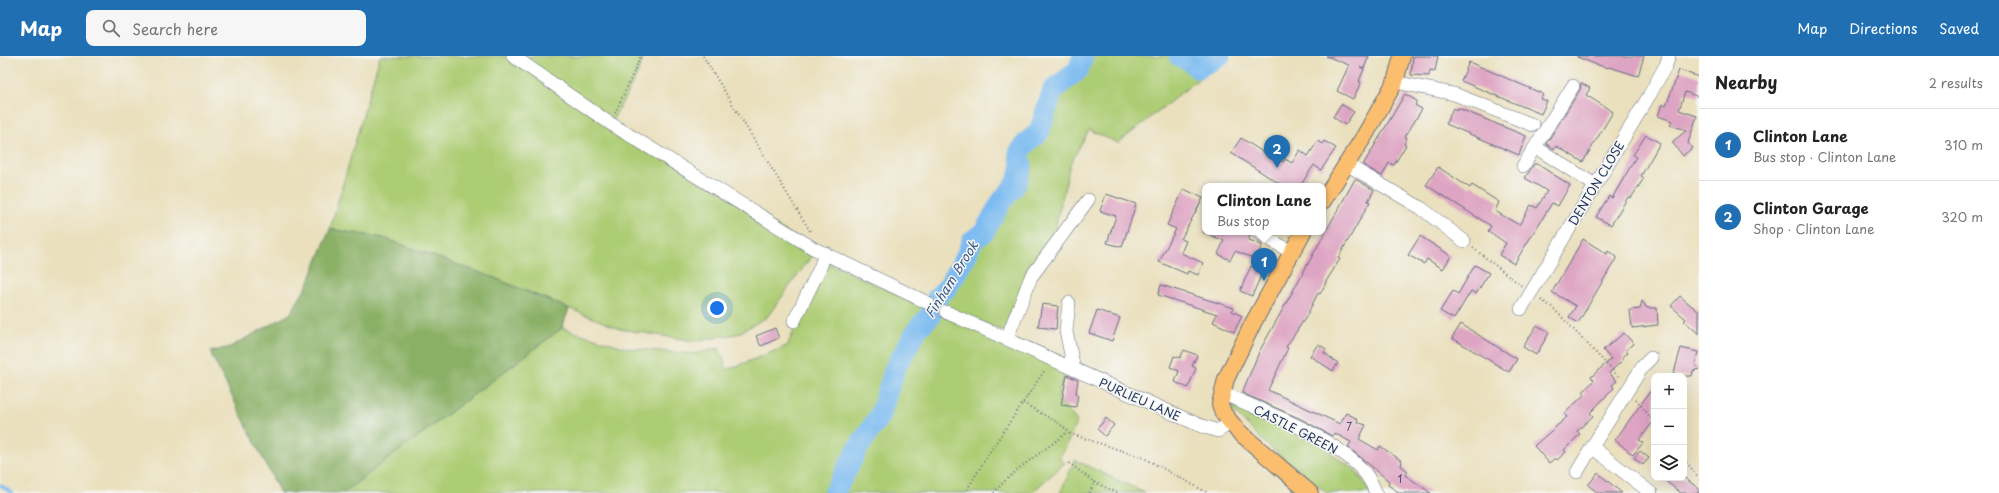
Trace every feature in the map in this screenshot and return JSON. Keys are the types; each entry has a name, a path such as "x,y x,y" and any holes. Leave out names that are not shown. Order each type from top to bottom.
{"main road":[{"path":"1326,196 1365,135 1395,82 1402,56"},
{"path":"1301,235 1253,323 1226,379 1220,404 1223,413 1230,423 1256,448 1310,493"}],"street":[{"path":"513,56 608,122 819,251 928,303"},
{"name":"DENTON CLOSE","path":"1521,309 1649,96 1666,65 1669,56"},
{"path":"1395,82 1454,94 1534,125"},
{"path":"1523,166 1573,86"},
{"path":"1535,147 1595,185"},
{"path":"1346,164 1421,208 1464,241"},
{"path":"1008,338 1031,277 1088,200"},
{"path":"1263,235 1291,252"},
{"path":"794,321 820,268 819,251"},
{"path":"1069,303 1066,330 1074,369"},
{"name":"PURLIEU LANE","path":"946,312 1008,338 1199,426 1218,431 1230,423"},
{"path":"1577,472 1643,366 1651,358"},
{"name":"CASTLE GREEN","path":"1222,393 1269,413 1318,437 1346,455 1365,472 1376,493"},
{"path":"1592,447 1651,493"}],"path":[{"path":"618,107 641,56"},
{"path":"703,56 815,240 819,251"},
{"path":"1464,241 1531,293 1552,307 1609,364 1651,418"},
{"path":"965,493 991,450 1047,368 1050,358"},
{"path":"1023,403 1060,424 1071,434"},
{"path":"994,493 1009,476 1036,458 1065,434 1071,434 1144,458 1208,493"},
{"path":"1069,463 1094,482 1118,493"},
{"path":"1687,463 1699,478"},
{"path":"1090,493 1094,482"}],"green space":[{"path":"380,56 644,56 636,77 611,123 813,248 811,257 767,317 737,334 694,341 620,329 492,277 383,238 330,229"},
{"path":"1083,56 1179,56 1190,62 1195,67 1200,78 1118,143 1089,130 1070,164 1054,234 1029,279 1008,333 935,303 938,296 947,288 966,256 972,241 984,232 1001,202 1016,184 1022,166 1019,153 1026,143 1039,132 1053,90 1078,70"},
{"path":"330,229 383,238 492,277 569,309 562,328 343,493 280,493 210,352 230,347 290,314 307,286"},
{"path":"826,262 953,320 1067,367 1057,398 1077,421 1067,445 1059,458 1065,463 1031,493 343,493 562,328 627,348 693,354 719,348 727,370 787,346"},
{"path":"1234,403 1302,432 1356,471 1371,493 1327,493 1265,443 1233,411"},
{"path":"1075,460 1145,493 1060,493"}],"building":[{"path":"1326,56 1369,56 1364,68 1360,67 1364,69 1359,81 1361,82 1353,99 1337,91 1349,65"},
{"path":"1413,56 1438,56 1435,71 1430,70 1429,76 1411,75"},
{"path":"1577,56 1644,56 1638,76 1595,64"},
{"path":"1469,62 1543,94 1541,99 1547,101 1541,114 1461,81"},
{"path":"1679,70 1699,77 1699,97 1685,92 1679,110 1697,116 1688,143 1692,148 1683,156 1672,142 1687,130 1670,125 1672,121 1658,116 1662,104 1666,106"},
{"path":"1581,83 1590,88 1586,95 1613,112 1583,162 1556,146 1554,149 1546,144 1580,90"},
{"path":"1405,94 1417,101 1415,105 1422,109 1405,137 1407,138 1404,144 1406,145 1394,165 1389,163 1382,176 1363,165"},
{"path":"1341,104 1354,112 1345,125 1333,117"},
{"path":"1453,108 1457,110 1458,108 1526,136 1519,155 1446,124"},
{"path":"1646,135 1660,143 1641,176 1644,178 1631,198 1628,197 1611,225 1596,217 1609,196 1612,198 1636,157 1633,155"},
{"path":"1241,138 1272,158 1274,156 1283,162 1285,159 1292,163 1300,150 1308,156 1318,141 1322,144 1324,141 1336,148 1321,170 1314,165 1302,183 1278,183 1231,153"},
{"path":"1534,164 1537,164 1570,185 1558,206 1552,203 1514,264 1499,255 1506,243 1488,231 1491,226 1426,185 1438,167 1470,188 1472,185 1499,202 1495,211 1519,225 1531,205 1537,208 1547,191 1525,178"},
{"path":"1355,179 1374,190 1368,201 1370,202 1338,258 1340,259 1320,294 1318,293 1306,317 1286,347 1288,348 1268,390 1340,424 1346,413 1358,419 1357,422 1366,425 1359,439 1378,450 1380,446 1402,461 1401,466 1408,471 1405,475 1431,493 1400,493 1388,485 1389,481 1348,447 1351,442 1334,433 1332,436 1301,419 1242,393 1259,352 1324,235 1326,235 1326,231"},
{"path":"1184,189 1202,198 1181,239 1186,241 1181,253 1203,263 1198,275 1188,271 1187,274 1159,262 1176,229 1167,225"},
{"path":"1106,194 1136,204 1122,247 1107,243 1116,216 1100,211"},
{"path":"1210,235 1250,235 1249,240 1262,245 1256,259 1235,251 1230,260 1218,254 1224,241"},
{"path":"1420,236 1451,256 1443,269 1427,259 1424,264 1408,255"},
{"path":"1583,239 1607,254 1608,251 1617,257 1578,323 1569,317 1576,306 1552,292"},
{"path":"1475,265 1489,273 1476,294 1471,291 1454,319 1440,311 1453,291 1458,294"},
{"path":"1251,266 1263,271 1252,296 1240,291"},
{"path":"1161,285 1234,308 1232,311 1242,316 1234,332 1213,322 1217,314 1158,295"},
{"path":"1680,296 1699,312 1699,334 1684,321 1686,319 1671,306"},
{"path":"1642,301 1647,308 1657,308 1658,325 1632,328 1630,310 1640,309"},
{"path":"1042,304 1058,306 1056,329 1038,327"},
{"path":"1097,310 1120,318 1112,341 1089,333"},
{"path":"1461,324 1517,359 1509,372 1452,338"},
{"path":"1537,325 1549,333 1536,355 1523,347"},
{"path":"775,328 779,338 761,346 756,336"},
{"path":"1624,333 1634,344 1626,350 1628,353 1622,357 1624,359 1609,373 1617,381 1612,385 1614,388 1590,413 1593,416 1577,431 1580,434 1564,450 1566,452 1557,460 1555,458 1549,463 1534,446 1567,417 1564,414 1585,394 1583,392 1594,380 1591,377 1611,359 1603,350"},
{"path":"1318,344 1326,349 1324,353 1338,363 1333,371 1310,356"},
{"path":"1681,348 1698,352 1695,364 1699,369 1693,371 1692,376 1687,376 1687,373 1674,373"},
{"path":"1184,350 1197,355 1192,366 1196,368 1188,388 1175,382 1179,371 1170,367 1174,356 1180,358"},
{"path":"1067,375 1078,380 1076,407 1061,405"},
{"path":"1651,390 1651,425 1639,440 1643,443 1633,455 1615,440"},
{"path":"1106,418 1114,425 1105,436 1097,429"},
{"path":"1640,451 1649,458 1643,465 1634,458"},
{"path":"1598,473 1622,493 1598,493 1588,485"},
{"path":"1687,480 1699,489 1699,493 1681,493 1666,481 1687,481"}],"waterway":[{"name":"Finham Brook","path":"834,493 857,450 880,415 895,368 918,328 930,316 938,296 947,288 966,256 972,241 984,232 1001,202 1016,184 1022,166 1019,153 1026,143 1039,132 1053,90 1078,70 1083,56"},
{"name":"Finham Brook","path":"1179,56 1190,61 1197,68 1220,56"},
{"path":"0,485 12,493"}],"place":[{"name":"Clinton Garage","path":"1277,168"},
{"name":"Clinton Lane","path":"1264,281"}]}
